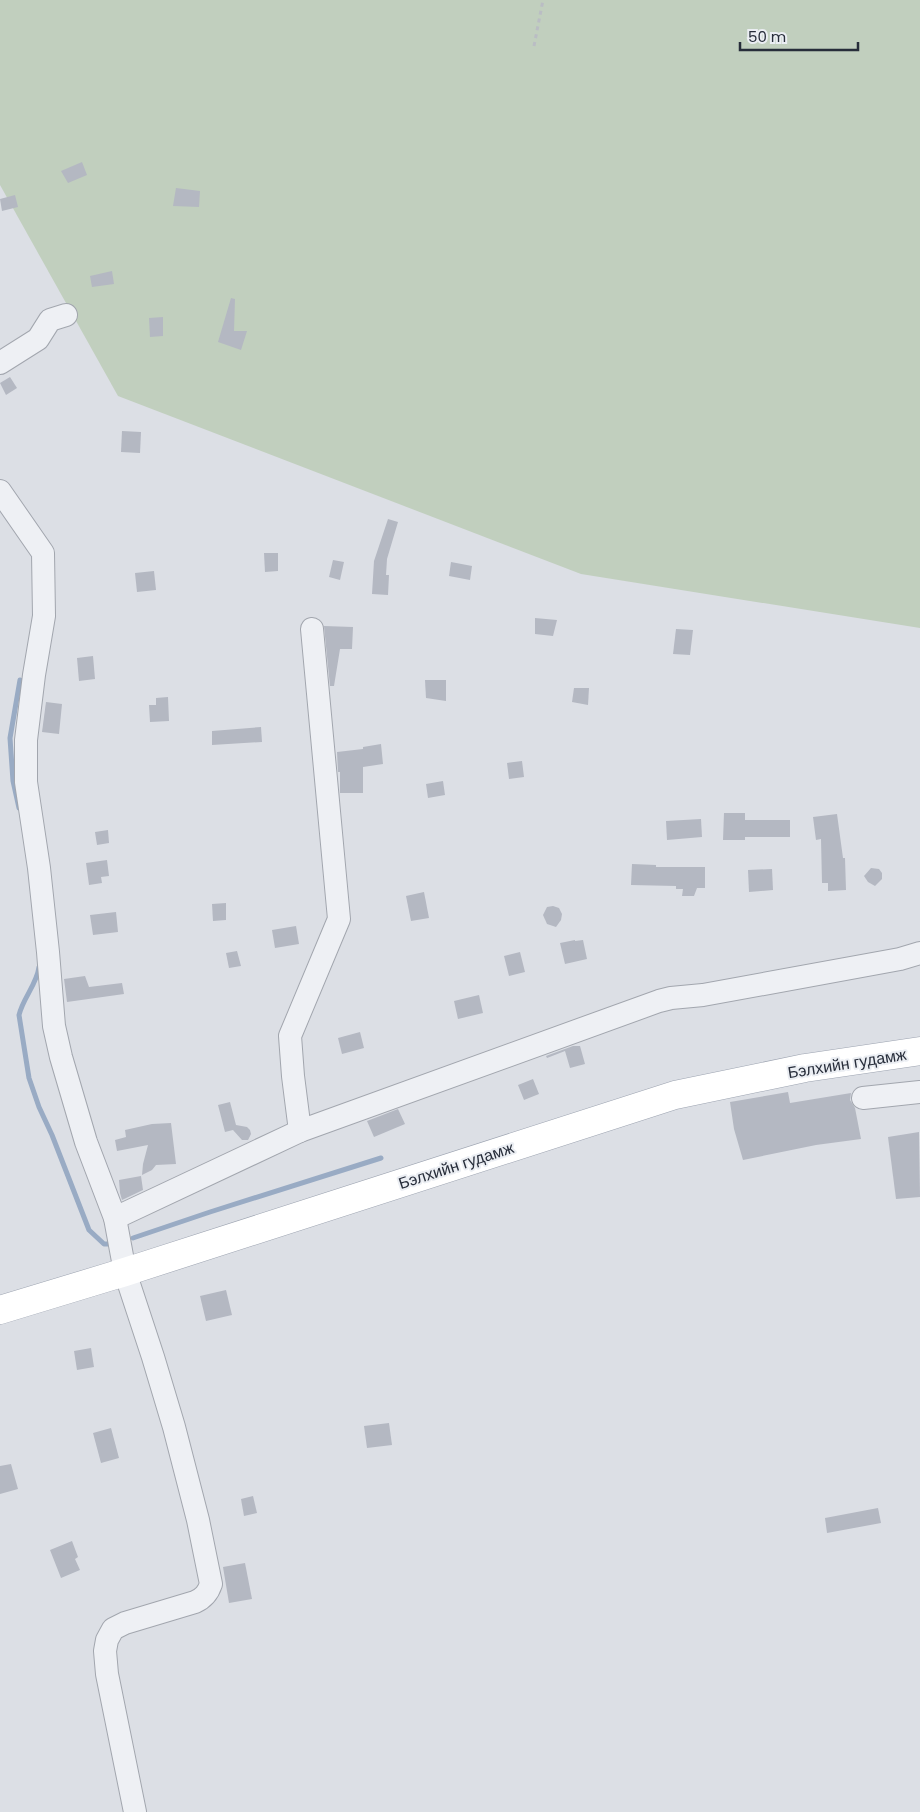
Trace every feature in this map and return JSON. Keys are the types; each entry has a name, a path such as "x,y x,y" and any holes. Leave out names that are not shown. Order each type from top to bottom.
{"main road":[{"name":"Бэлхийн гудамж","path":"1,1311 675,1095 805,1068 920,1051"}],"street":[{"path":"0,363 38,339 50,320 66,315"},
{"path":"0,491 44,553 44,616 26,740 26,782 40,878 54,1026 86,1142 115,1218 125,1272 154,1358 174,1427 198,1520 211,1584 208,1593 203,1598 125,1623 113,1629 107,1640 105,1651 107,1674 136,1812"},
{"path":"300,1131 290,1036 339,919 312,629"},
{"path":"115,1218 300,1131 659,1001 712,993 920,954"},
{"path":"863,1098 920,1092"}],"path":[{"path":"534,46 543,0"}],"green space":[{"path":"0,0 920,0 920,628 581,574 118,396 0,185"}],"building":[{"path":"82,162 87,175 68,183 61,171"},
{"path":"176,188 200,191 199,207 173,206"},
{"path":"15,195 18,207 2,211 0,199"},
{"path":"112,271 114,284 92,287 90,276"},
{"path":"231,298 235,299 234,331 247,331 241,350 218,342"},
{"path":"163,317 163,336 150,337 149,318"},
{"path":"10,377 17,388 6,395 0,383"},
{"path":"122,431 141,432 140,453 121,452"},
{"path":"388,519 398,522 387,559 386,575 389,575 388,595 372,594 374,561"},
{"path":"264,553 278,553 278,571 265,572"},
{"path":"333,560 344,562 340,580 329,577"},
{"path":"451,562 472,566 470,580 449,576"},
{"path":"154,571 156,590 137,592 135,573"},
{"path":"535,618 557,620 553,636 535,634"},
{"path":"324,626 353,627 352,649 340,649 334,686 330,686"},
{"path":"676,629 693,630 690,655 673,654"},
{"path":"93,656 95,679 79,681 77,658"},
{"path":"425,680 446,680 446,701 426,698"},
{"path":"574,688 589,688 588,705 572,702"},
{"path":"168,697 169,721 150,722 149,705 156,705 156,698"},
{"path":"46,702 62,704 59,734 42,732"},
{"path":"261,727 262,742 212,745 212,731"},
{"path":"381,744 383,764 363,767 363,793 340,793 340,772 338,772 337,752 363,749 363,747"},
{"path":"522,761 524,777 509,779 507,763"},
{"path":"443,781 445,795 428,798 426,784"},
{"path":"724,813 745,813 745,820 790,820 790,837 745,837 745,840 723,840"},
{"path":"837,814 843,858 845,858 846,890 828,891 828,883 822,883 821,839 816,840 813,817"},
{"path":"701,819 702,837 667,840 666,821"},
{"path":"108,830 109,843 97,845 95,832"},
{"path":"107,860 109,876 101,877 102,883 89,885 86,863"},
{"path":"632,864 656,865 656,867 705,867 705,888 697,888 694,896 682,896 683,889 676,889 676,886 631,885"},
{"path":"871,868 879,869 882,873 882,879 875,886 868,882 864,876"},
{"path":"772,869 773,890 749,892 748,870"},
{"path":"424,892 429,918 411,921 406,896"},
{"path":"226,903 226,920 213,921 212,904"},
{"path":"547,907 559,908 562,914 561,920 556,927 547,924 543,915"},
{"path":"116,912 118,932 93,935 90,915"},
{"path":"296,926 299,944 275,948 272,930"},
{"path":"583,940 587,959 565,964 560,943"},
{"path":"237,951 241,966 229,968 226,953"},
{"path":"520,952 525,972 509,976 504,956"},
{"path":"85,976 89,987 122,983 124,994 67,1002 64,979"},
{"path":"479,995 483,1013 458,1019 454,1001"},
{"path":"360,1032 364,1048 342,1054 338,1038"},
{"path":"573,1046 580,1046 585,1064 570,1068 565,1051 547,1058 546,1056"},
{"path":"533,1079 539,1094 524,1100 518,1085"},
{"path":"788,1092 790,1103 851,1093 850,1100 855,1108 861,1139 816,1145 743,1160 734,1129 730,1102"},
{"path":"230,1102 236,1125 247,1127 250,1130 251,1134 248,1140 242,1140 233,1130 225,1132 218,1105"},
{"path":"398,1109 405,1124 374,1137 367,1121"},
{"path":"171,1123 176,1164 156,1165 152,1170 142,1175 148,1145 117,1151 115,1140 126,1137 125,1130 152,1124"},
{"path":"919,1132 920,1197 896,1199 888,1137"},
{"path":"141,1176 143,1190 122,1200 119,1180"},
{"path":"226,1290 232,1315 206,1321 200,1296"},
{"path":"91,1348 94,1367 77,1370 74,1351"},
{"path":"389,1423 392,1445 367,1448 364,1426"},
{"path":"111,1428 119,1458 101,1463 93,1433"},
{"path":"11,1464 18,1489 0,1494 0,1466"},
{"path":"253,1496 257,1513 244,1516 241,1499"},
{"path":"878,1508 881,1523 827,1533 825,1518"},
{"path":"72,1541 78,1557 75,1559 80,1570 61,1578 50,1550"},
{"path":"245,1563 252,1599 229,1603 223,1567"}],"waterway":[{"path":"19,808 13,781 10,738 20,680"},
{"path":"39,967 36,979 19,1015 29,1078 89,1230 104,1244 112,1244"},
{"path":"133,1238 381,1158"}]}
